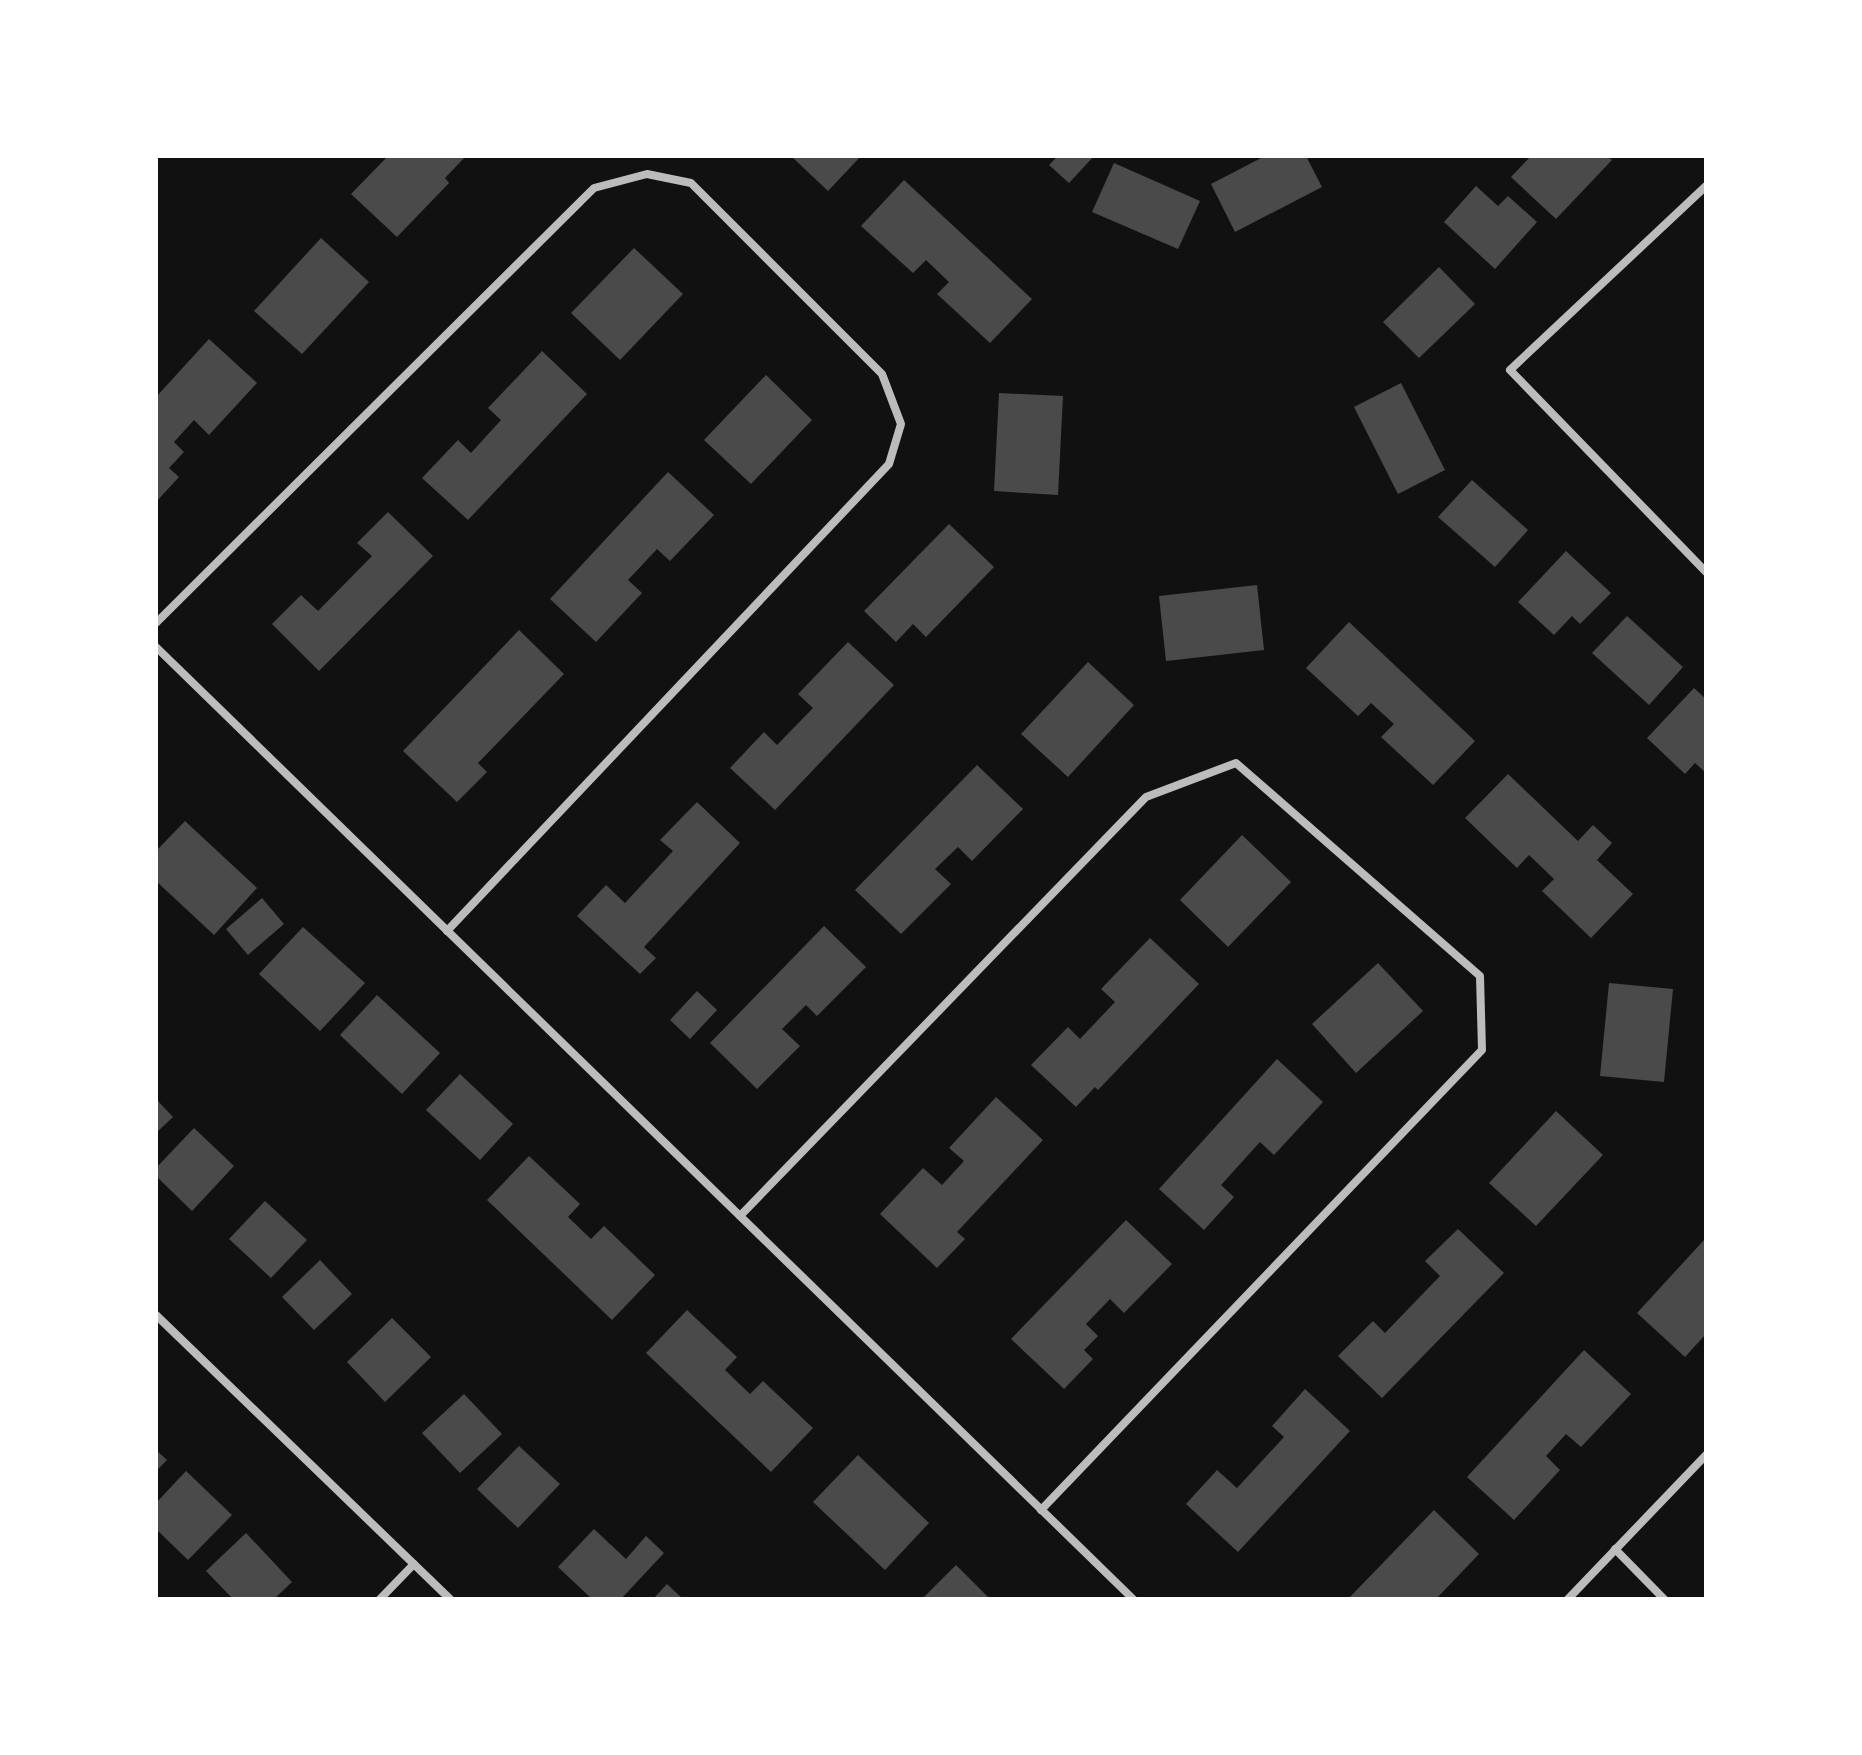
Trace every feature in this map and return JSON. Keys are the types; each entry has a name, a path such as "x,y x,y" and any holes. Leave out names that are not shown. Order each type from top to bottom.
{"street":[{"path":"156,623 594,188 647,174 691,183 882,374 901,424 889,464 447,931"},
{"path":"1706,186 1510,370 1706,572"},
{"path":"156,647 1133,1599"},
{"path":"740,1216 1146,797 1236,763 1480,976 1482,1050 1041,1510"},
{"path":"156,1315 450,1599"},
{"path":"1568,1599 1706,1455"},
{"path":"1615,1549 1664,1599"},
{"path":"380,1599 414,1564"}],"building":[{"path":"388,156 466,156 445,178 449,183 397,237 351,194"},
{"path":"791,156 861,156 828,191"},
{"path":"1058,156 1094,156 1069,183 1049,165"},
{"path":"1265,156 1306,156 1322,187 1235,232 1211,184"},
{"path":"1531,156 1607,156 1612,160 1556,219 1511,177"},
{"path":"1114,163 1200,201 1178,249 1092,212"},
{"path":"904,180 1032,299 990,343 937,294 949,282 926,260 913,273 861,226"},
{"path":"1476,186 1498,206 1508,196 1537,222 1495,269 1444,222"},
{"path":"321,238 369,282 302,354 254,311"},
{"path":"634,248 683,294 620,360 571,313"},
{"path":"1439,267 1475,304 1419,358 1383,322"},
{"path":"209,339 257,383 209,435 194,420 174,442 184,452 169,468 179,477 156,502 156,397"},
{"path":"542,351 587,394 468,520 422,478 458,440 471,453 501,420 488,408"},
{"path":"766,375 812,420 751,484 704,440"},
{"path":"1401,383 1445,470 1398,494 1354,407"},
{"path":"999,393 1063,396 1058,495 994,491"},
{"path":"668,472 714,515 670,561 657,549 628,580 642,593 596,642 550,599"},
{"path":"1472,480 1528,530 1495,567 1438,517"},
{"path":"388,512 433,556 319,671 272,624 301,595 318,611 372,556 357,543"},
{"path":"949,524 994,567 926,637 913,624 896,642 864,611"},
{"path":"1566,551 1611,593 1580,624 1572,616 1554,635 1518,602"},
{"path":"1257,585 1264,650 1166,661 1159,596"},
{"path":"1627,616 1683,667 1649,705 1592,653"},
{"path":"1349,622 1475,741 1433,785 1381,737 1394,724 1371,703 1358,716 1306,668"},
{"path":"519,630 564,674 478,763 487,772 457,802 403,751"},
{"path":"848,642 894,685 775,810 730,768 764,732 777,745 813,708 798,694"},
{"path":"1088,662 1134,705 1068,777 1021,734"},
{"path":"1694,688 1706,699 1706,773 1695,763 1685,774 1647,738"},
{"path":"977,765 1023,809 972,861 958,847 935,869 951,884 901,934 855,890"},
{"path":"1508,774 1578,841 1593,825 1612,843 1597,860 1633,894 1591,938 1542,891 1554,879 1529,855 1517,868 1465,818"},
{"path":"697,802 740,843 644,947 656,958 640,974 577,916 606,885 625,903 673,851 660,840"},
{"path":"185,821 257,888 214,935 156,881 156,851"},
{"path":"1242,835 1291,882 1228,947 1180,900"},
{"path":"262,898 284,924 248,955 226,929"},
{"path":"824,926 866,967 817,1016 806,1005 782,1029 800,1046 757,1089 710,1043"},
{"path":"303,927 365,983 320,1031 259,974"},
{"path":"1150,938 1199,984 1098,1090 1095,1087 1076,1107 1031,1065 1068,1027 1080,1039 1115,1002 1101,989"},
{"path":"1378,963 1423,1011 1356,1073 1312,1024"},
{"path":"1609,983 1673,989 1664,1082 1600,1076"},
{"path":"697,991 717,1010 690,1039 670,1020"},
{"path":"377,995 440,1053 402,1094 340,1035"},
{"path":"1277,1059 1323,1102 1274,1155 1260,1142 1221,1185 1234,1197 1204,1230 1159,1189"},
{"path":"460,1074 513,1124 480,1160 426,1110"},
{"path":"996,1097 1043,1140 957,1232 965,1239 937,1268 880,1214 923,1168 942,1185 964,1161 949,1148"},
{"path":"156,1099 173,1117 156,1133"},
{"path":"1556,1111 1603,1155 1536,1226 1489,1183"},
{"path":"194,1128 234,1166 192,1211 156,1176 156,1168"},
{"path":"529,1156 580,1204 568,1217 591,1239 604,1226 655,1275 612,1320 487,1200"},
{"path":"265,1201 307,1240 271,1278 229,1239"},
{"path":"1126,1220 1172,1264 1124,1313 1110,1299 1086,1324 1098,1336 1084,1350 1093,1359 1064,1389 1011,1339"},
{"path":"1458,1229 1504,1273 1382,1398 1338,1356 1373,1321 1385,1333 1440,1276 1425,1261"},
{"path":"1704,1240 1706,1334 1685,1357 1637,1313"},
{"path":"320,1260 352,1294 314,1330 282,1297"},
{"path":"687,1310 737,1357 725,1370 750,1394 763,1381 813,1428 771,1472 646,1353"},
{"path":"392,1318 431,1357 385,1402 347,1362"},
{"path":"1584,1350 1631,1394 1581,1447 1566,1434 1546,1456 1560,1470 1514,1520 1467,1477"},
{"path":"1305,1389 1350,1431 1238,1552 1186,1504 1217,1470 1237,1488 1284,1437 1272,1426"},
{"path":"464,1394 502,1434 460,1473 422,1433"},
{"path":"519,1446 560,1484 518,1528 477,1489"},
{"path":"156,1450 167,1460 156,1471"},
{"path":"858,1455 929,1523 885,1570 813,1502"},
{"path":"186,1471 232,1515 188,1560 156,1529 156,1503"},
{"path":"1434,1510 1479,1554 1436,1599 1348,1599"},
{"path":"594,1529 626,1559 646,1536 664,1553 621,1599 592,1599 558,1567"},
{"path":"246,1533 292,1582 274,1599 233,1599 206,1571"},
{"path":"956,1565 990,1599 922,1599"},
{"path":"667,1584 683,1599 653,1599"}]}
